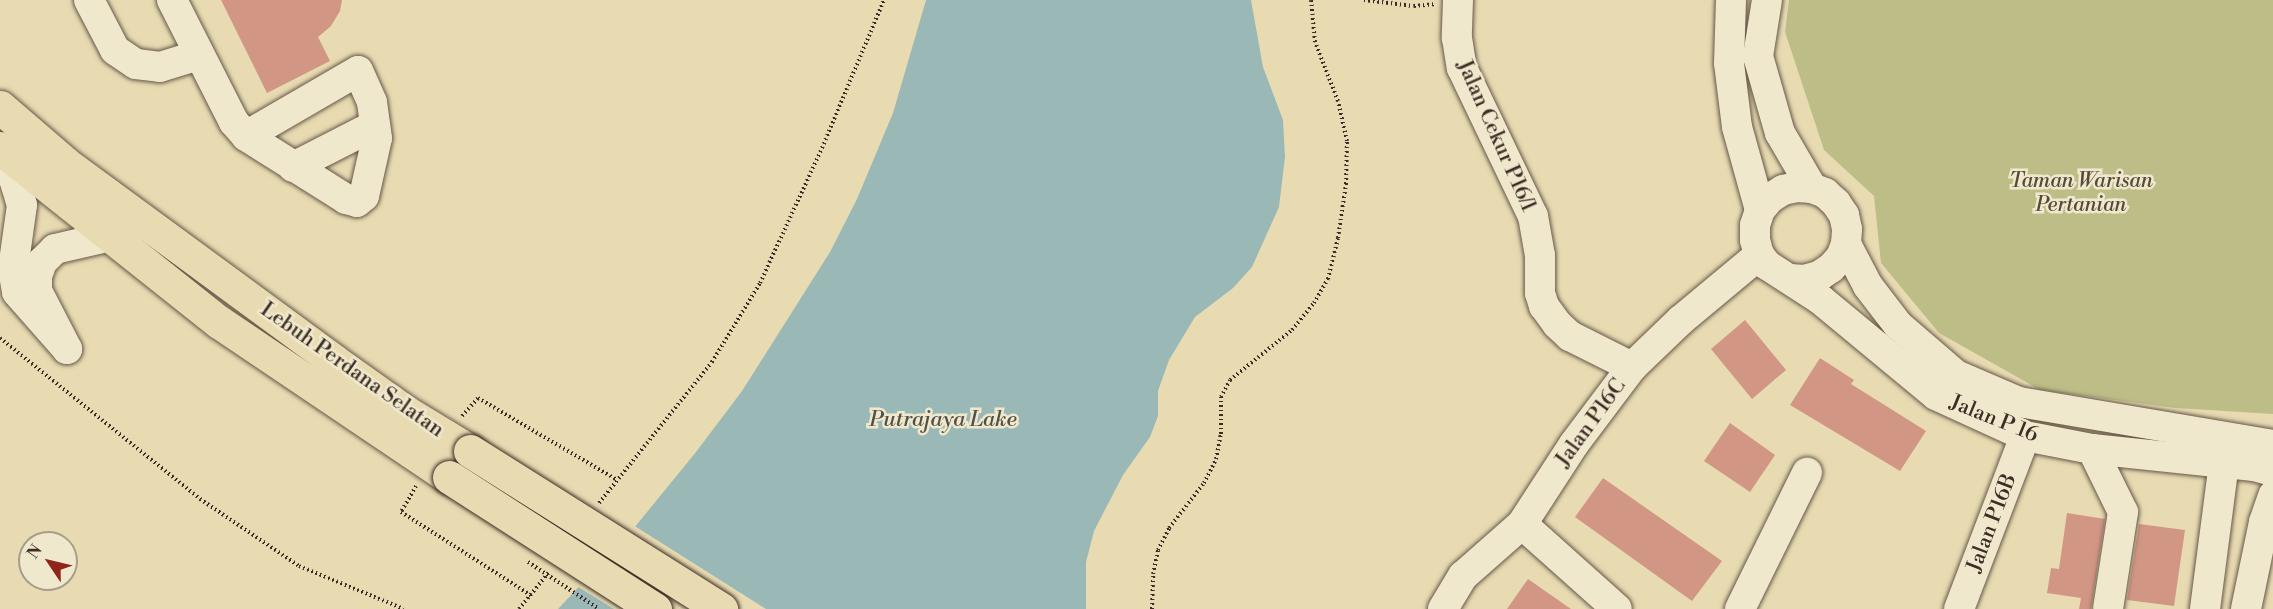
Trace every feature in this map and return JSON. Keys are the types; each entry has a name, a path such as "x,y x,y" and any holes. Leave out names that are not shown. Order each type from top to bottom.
{"main road":[{"name":"Lebuh Perdana Selatan","path":"0,107 66,164 406,412 463,437 721,609"},
{"name":"Lebuh Perdana Selatan","path":"0,148 219,322 449,477 655,609"}],"street":[{"path":"90,0 115,51 136,64 160,67 199,55"},
{"path":"172,0 234,122 246,136 346,199 357,202 364,196 377,138 372,102 358,71 246,136"},
{"path":"1731,0 1729,63 1737,127 1761,210"},
{"name":"Jalan P 16","path":"1767,0 1758,56 1780,133 1812,188 1831,198 1844,215 1848,229 1846,244 1868,286 1898,325 1956,375 2019,402 2273,445"},
{"name":"Jalan Cekur P16/1","path":"1458,2 1456,38 1462,68 1533,216 1540,255 1540,293 1544,306 1557,324 1570,336 1632,367"},
{"path":"293,167 375,125"},
{"path":"0,158 14,179 22,205 13,269 17,292 67,349 37,291 37,276 42,262 55,249 111,236"},
{"path":"1759,255 1755,240 1755,225 1761,210 1770,198 1783,190 1797,187 1812,188"},
{"path":"1790,279 1804,280 1819,276 1841,257 1846,244"},
{"name":"Jalan P 16","path":"1759,255 1772,270 1790,279 1936,395 2025,436 2092,449 2224,462 2273,471"},
{"name":"Jalan P16C","path":"1443,609 1463,576 1522,524 1574,444 1632,367 1681,320 1759,255"},
{"name":"Jalan P16B","path":"1959,609 2025,436"},
{"path":"2092,449 2123,512 2108,609"},
{"path":"2205,609 2224,462"},
{"path":"1740,609 1807,473"},
{"path":"2246,609 2270,515"},
{"path":"1522,524 1617,609"}],"path":[{"path":"596,508 712,362 760,283 822,148 884,0"},
{"path":"1152,609 1153,574 1158,550 1169,528 1204,483 1216,459 1221,434 1221,397 1230,380 1292,330 1314,303 1328,279 1338,238 1346,184 1347,141 1338,101 1315,42 1311,0"},
{"path":"1364,0 1414,6 1458,2"},
{"path":"0,338 200,499 299,566 404,609"},
{"path":"463,437 478,398 617,480"},
{"path":"416,487 401,512 532,596"},
{"path":"519,609 532,596 554,565"}],"green space":[{"name":"Taman Warisan Pertanian","path":"1789,0 2273,0 2273,414 2175,408 2040,390 1939,333 1881,263 1874,196 1824,150 1785,32"}],"water":[{"name":"Putrajaya Lake","path":"926,0 1251,0 1263,67 1283,120 1285,157 1279,207 1252,267 1233,288 1195,317 1169,360 1158,391 1158,416 1150,437 1123,475 1094,531 1086,562 1086,609 558,609 634,528 696,452 742,391 830,252 857,199 893,113"}],"pier":[{"path":"633,525 766,609 614,609 575,585"}],"building":[{"path":"221,0 342,0 340,11 331,26 318,37 330,61 267,93"},
{"path":"1745,320 1786,370 1752,399 1711,349"},
{"path":"1820,358 1854,380 1851,384 1926,431 1900,471 1790,405"},
{"path":"1730,423 1775,455 1750,492 1704,461"},
{"path":"1603,478 1722,561 1692,601 1575,517"},
{"path":"2067,513 2105,519 2091,609 2079,609 2081,598 2047,593 2051,568 2059,569"},
{"path":"2139,524 2185,530 2174,606 2127,600"},
{"path":"1528,579 1571,609 1507,609"}]}
